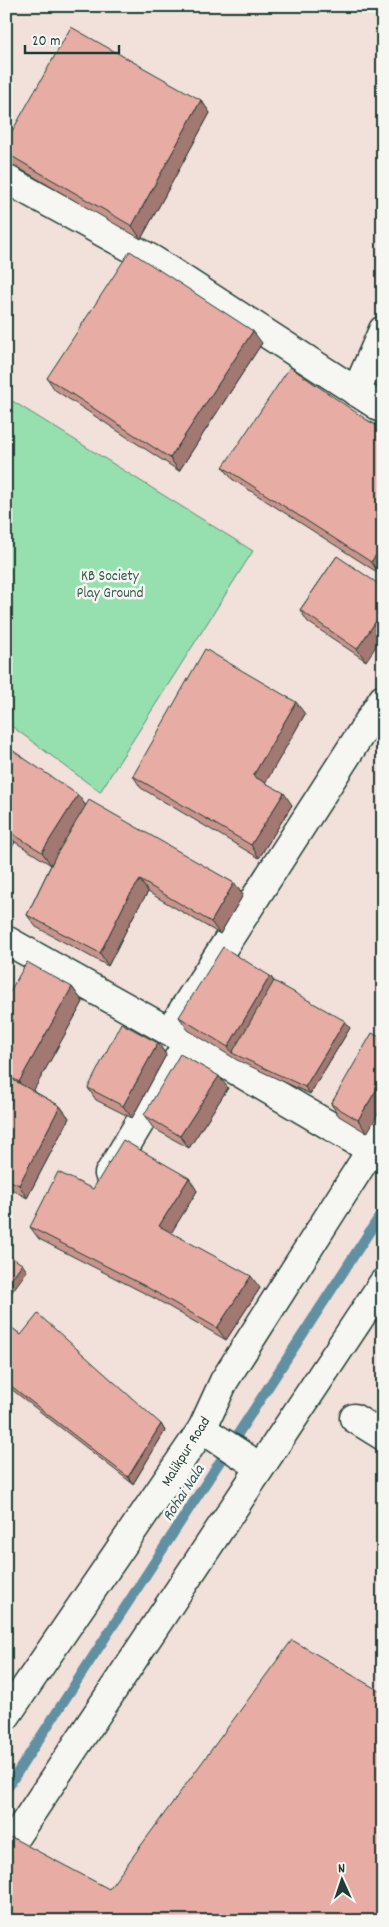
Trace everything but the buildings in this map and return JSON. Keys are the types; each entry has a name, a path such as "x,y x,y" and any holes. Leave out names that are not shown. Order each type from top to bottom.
{"street":[{"path":"6,179 153,260 383,410"},
{"path":"356,392 383,330"},
{"path":"104,1183 178,1037 383,699"},
{"path":"6,940 178,1037 377,1139"},
{"name":"Malikpur Road","path":"6,1716 209,1434 224,1381 377,1139"},
{"path":"6,1851 255,1463 383,1283"},
{"path":"354,1418 383,1436"},
{"path":"209,1434 255,1463"}],"green space":[{"name":"KB Society Play Ground","path":"6,397 253,551 100,792 6,722"}],"waterway":[{"name":"Rohai Nala","path":"6,1790 383,1211"}]}
